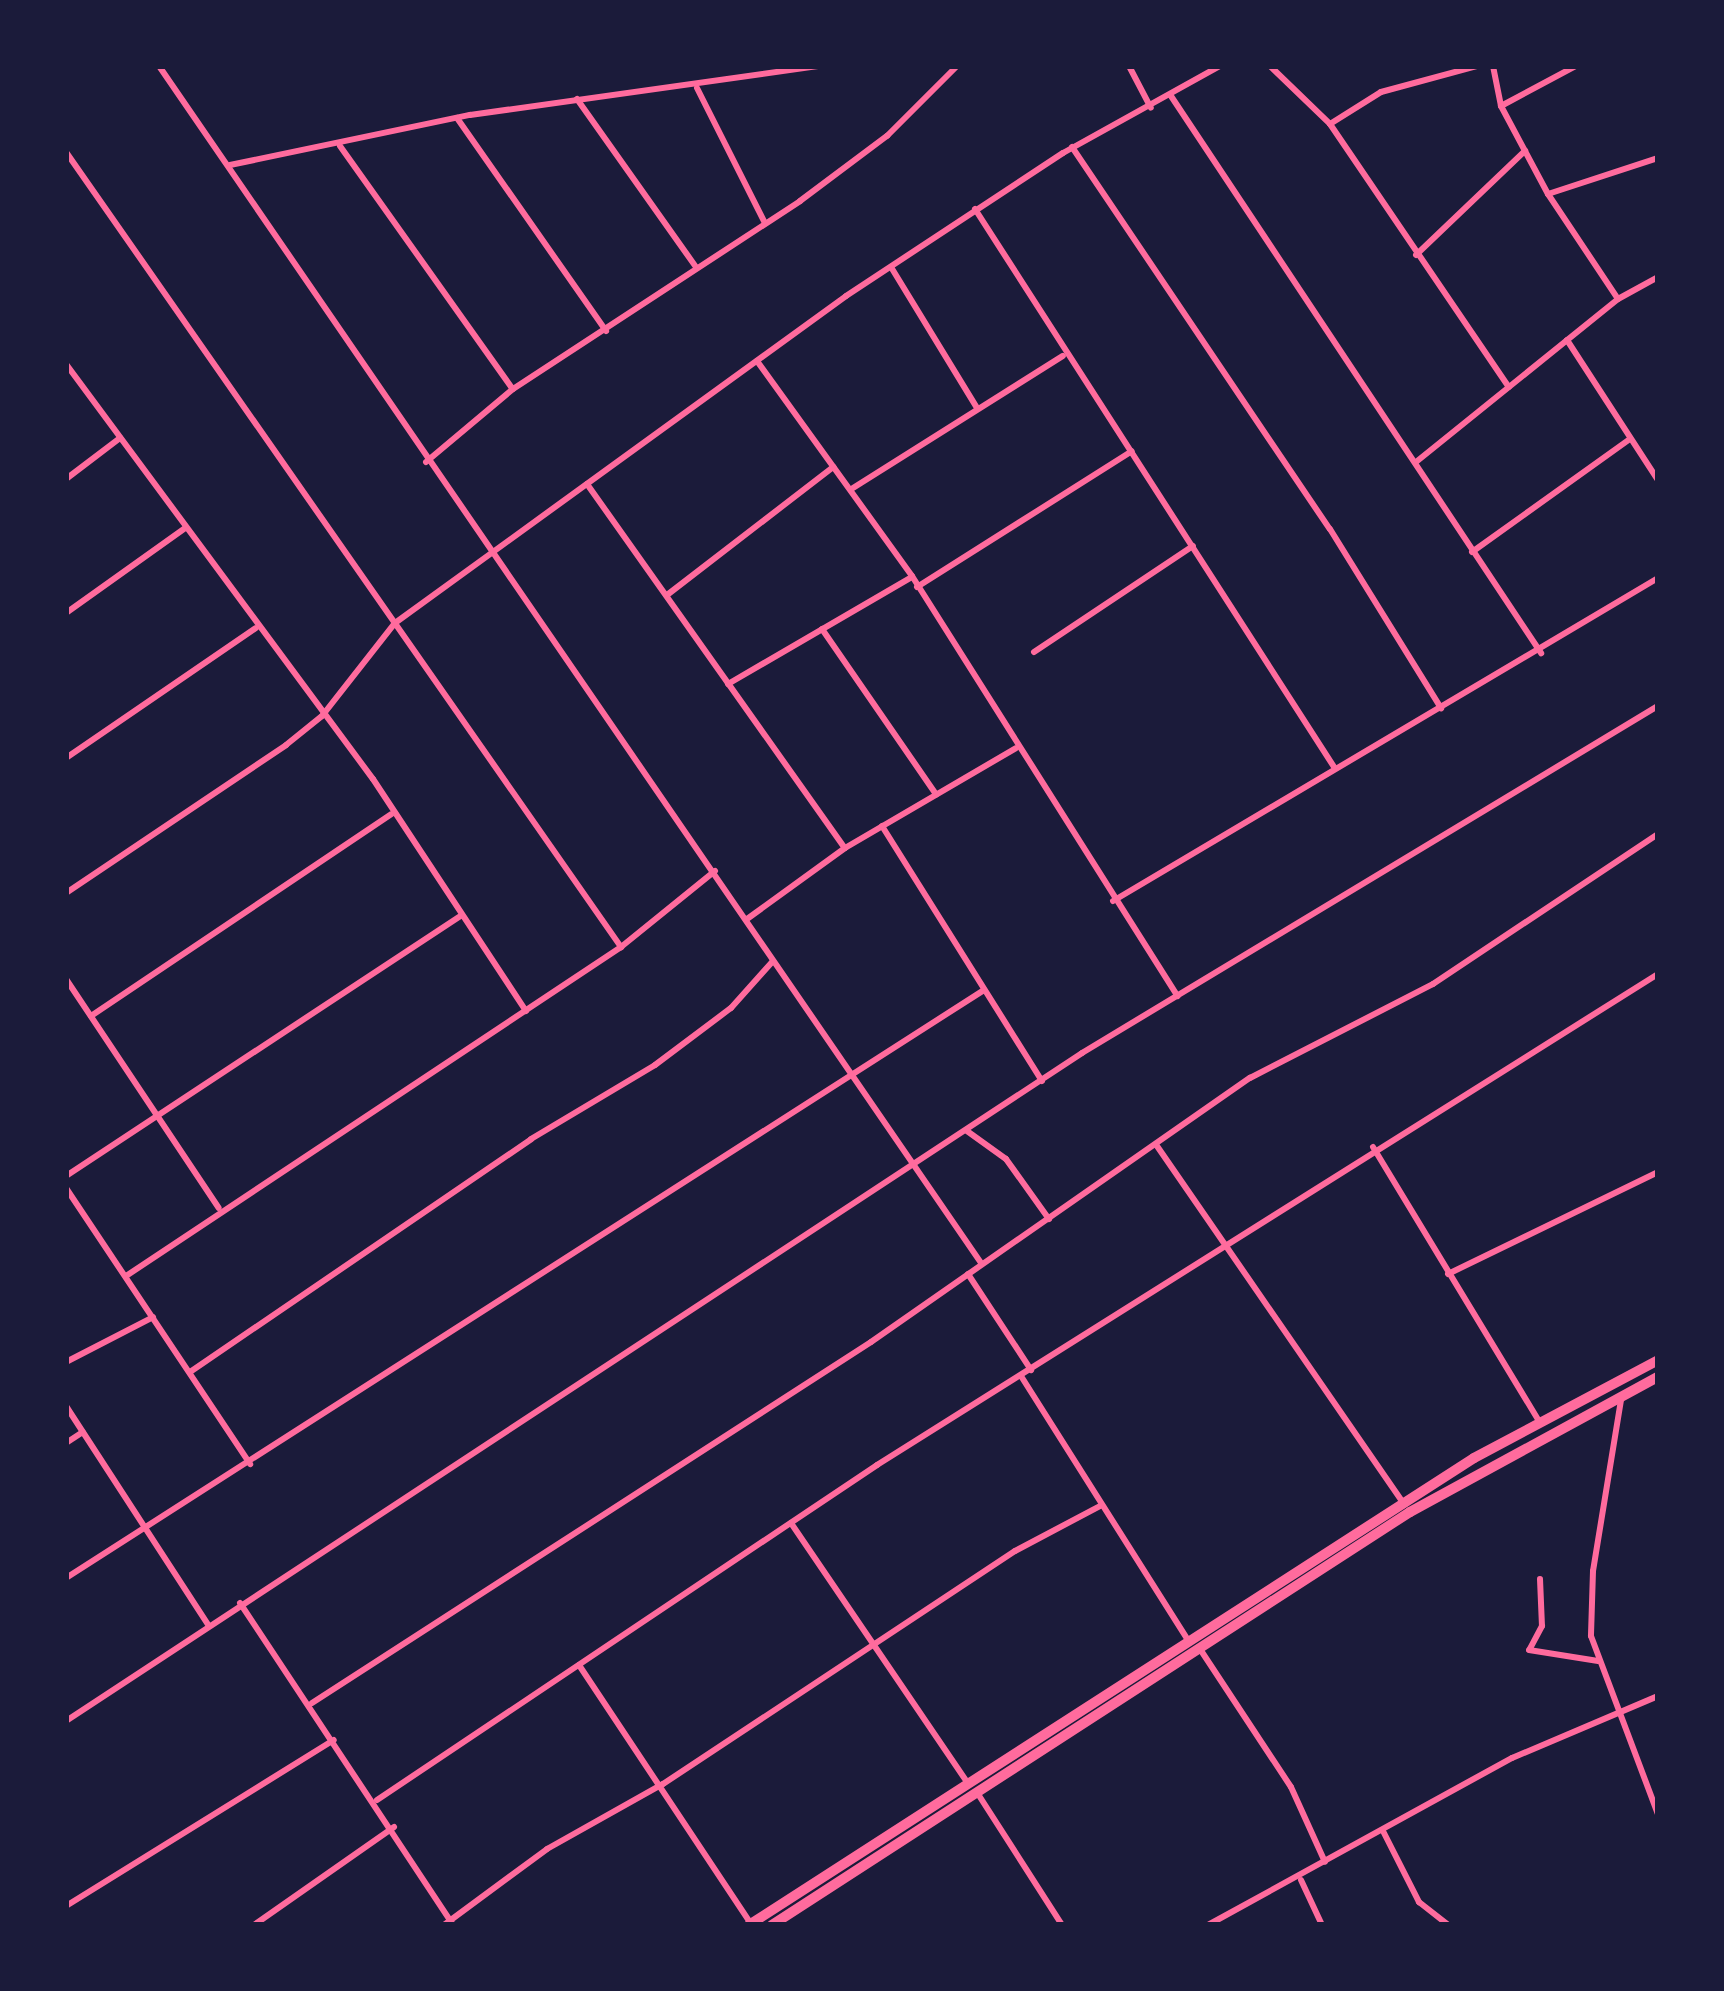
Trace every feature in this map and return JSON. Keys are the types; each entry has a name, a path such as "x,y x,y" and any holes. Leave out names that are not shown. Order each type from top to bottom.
{"highway":[{"path":"750,1924 1403,1503 1539,1420 1658,1360"},
{"path":"772,1925 1410,1512 1658,1377"}],"street":[{"path":"159,66 426,462 715,871 981,1263"},
{"path":"230,165 340,146 457,118 577,99 697,88 820,66"},
{"path":"426,462 513,389 606,331 887,136 957,66"},
{"path":"1130,66 1151,108"},
{"path":"66,893 322,716 395,623 492,551 975,209 1072,148 1220,66"},
{"path":"1270,66 1330,124 1509,387"},
{"path":"1330,124 1381,92 1477,66"},
{"path":"1492,66 1501,106 1548,194 1618,299"},
{"path":"1501,106 1576,66"},
{"path":"697,88 765,223"},
{"path":"1171,96 1541,653"},
{"path":"577,99 696,267"},
{"path":"457,118 606,331"},
{"path":"340,146 513,389"},
{"path":"1072,148 1330,529 1441,708"},
{"path":"1416,255 1526,151"},
{"path":"66,152 621,947"},
{"path":"1548,194 1658,158"},
{"path":"975,209 1064,356 1132,451 1334,767"},
{"path":"891,267 977,409"},
{"path":"1416,462 1618,299 1658,277"},
{"path":"1567,340 1658,480"},
{"path":"853,488 1064,356"},
{"path":"758,361 912,576 1016,748 1178,996"},
{"path":"66,364 394,813 526,1011"},
{"path":"66,479 120,438"},
{"path":"1472,552 1630,439"},
{"path":"917,587 1132,451"},
{"path":"667,595 833,467"},
{"path":"587,484 845,848"},
{"path":"66,613 184,528"},
{"path":"1034,652 1193,546"},
{"path":"728,684 912,576"},
{"path":"1113,901 1334,767 1541,653 1658,578"},
{"path":"66,758 257,627"},
{"path":"822,629 936,795"},
{"path":"66,1721 1042,1081 1658,706"},
{"path":"747,919 845,848 1016,748"},
{"path":"92,1016 394,813"},
{"path":"882,826 1042,1081"},
{"path":"312,1703 968,1274 1306,1045 1453,972 1658,834"},
{"path":"126,1276 219,1208 621,947 715,871"},
{"path":"66,1176 460,916"},
{"path":"190,1372 532,1138 656,1065 755,987 773,961"},
{"path":"377,1800 791,1523 1373,1147 1658,974"},
{"path":"66,980 219,1208"},
{"path":"66,1579 984,990"},
{"path":"968,1131 1006,1159 1049,1219"},
{"path":"1156,1145 1403,1503"},
{"path":"1373,1147 1539,1420"},
{"path":"1448,1274 1658,1172"},
{"path":"66,1188 250,1464"},
{"path":"968,1274 1031,1370"},
{"path":"66,1362 153,1317"},
{"path":"1021,1376 1187,1639"},
{"path":"1622,1395 1593,1571 1598,1660 1613,1712 1658,1814"},
{"path":"66,1406 142,1531 209,1627"},
{"path":"66,1443 82,1432"},
{"path":"241,1603 377,1800 449,1924 547,1849 663,1784 877,1648 1015,1551 1100,1506"},
{"path":"791,1523 968,1782"},
{"path":"1540,1579 1542,1626 1528,1651 1598,1660"},
{"path":"1199,1649 1291,1787 1325,1862"},
{"path":"579,1665 663,1784 750,1924"},
{"path":"1208,1925 1300,1880 1512,1758 1658,1696"},
{"path":"66,1906 334,1740"},
{"path":"977,1794 1062,1925"},
{"path":"254,1925 394,1827"},
{"path":"1383,1832 1419,1902 1448,1925"},
{"path":"1300,1880 1322,1925"}]}
